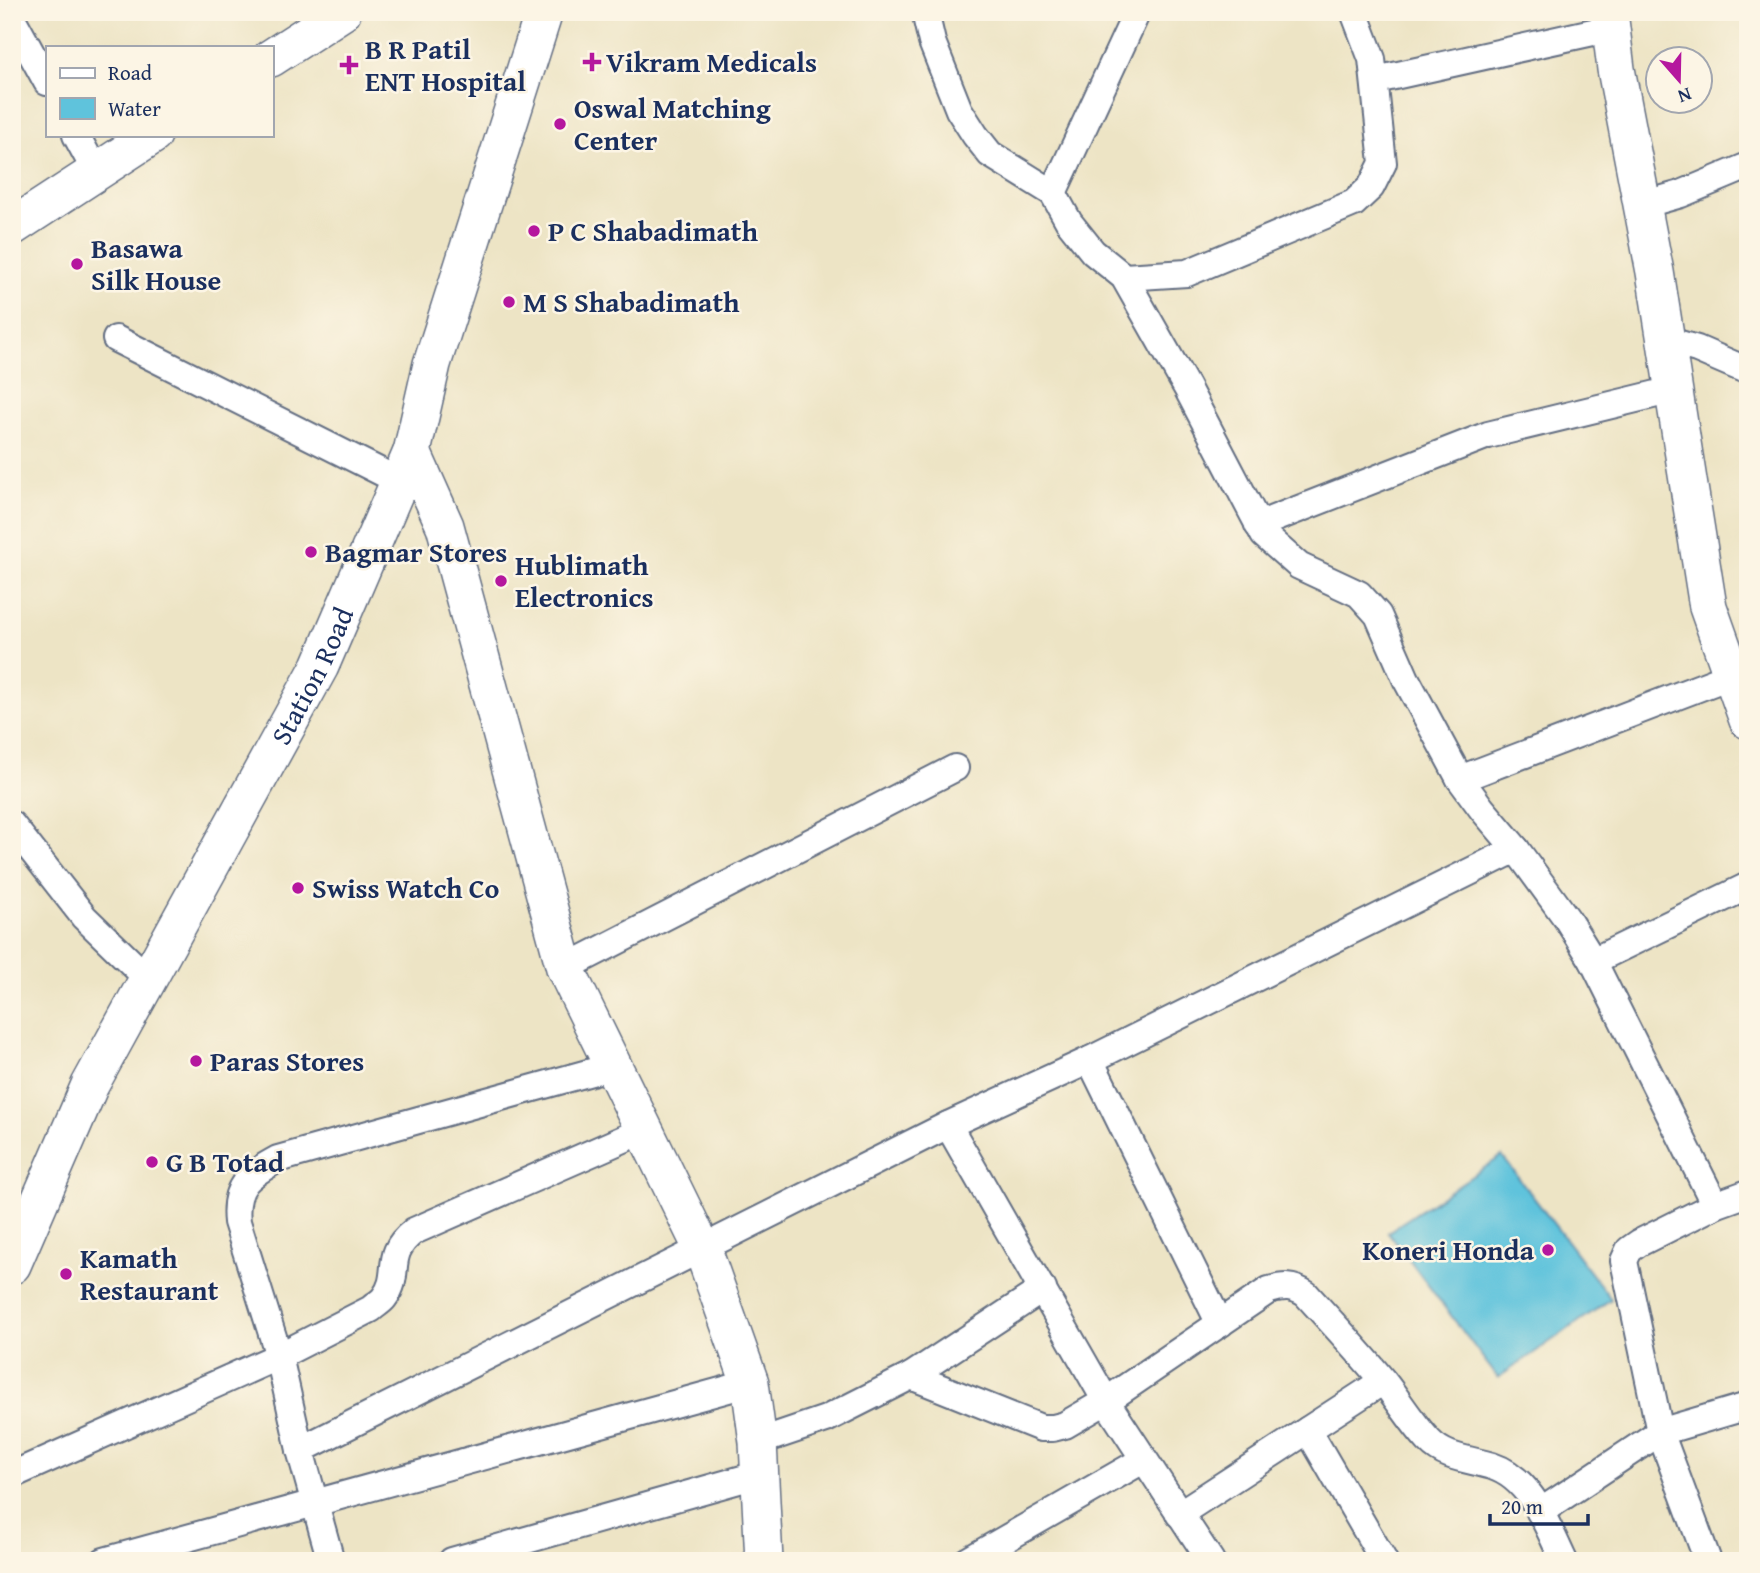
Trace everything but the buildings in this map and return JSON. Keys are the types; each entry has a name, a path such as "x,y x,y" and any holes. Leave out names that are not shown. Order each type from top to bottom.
{"street":[{"path":"273,57 342,12"},
{"name":"Station Road","path":"12,1265 90,1085 320,666 405,466 432,364 544,12"},
{"path":"925,12 932,42 959,110 975,135 990,154 1053,193 1069,222 1093,252 1124,277 1187,388 1264,535 1299,566 1359,594 1378,615 1406,679 1460,779 1517,849 1593,961 1715,1205"},
{"path":"1053,193 1137,12"},
{"path":"1124,277 1186,273 1354,203 1371,187 1383,163 1376,80 1372,59 1354,12"},
{"path":"12,18 46,80"},
{"path":"1376,80 1610,20 1616,69 1666,340 1708,607 1748,720"},
{"path":"77,136 96,172"},
{"path":"12,227 151,136"},
{"path":"1642,205 1681,194 1748,166"},
{"path":"116,339 405,466 445,526 565,968 703,1250 750,1383 759,1458 764,1561"},
{"path":"1666,340 1698,349 1748,371"},
{"path":"1258,525 1488,435 1673,390"},
{"path":"1460,779 1732,675"},
{"path":"565,968 954,768"},
{"path":"12,825 84,917 149,979"},
{"path":"300,1450 948,1125 1090,1060 1517,849"},
{"path":"1593,961 1748,886"},
{"path":"1090,1060 1220,1324"},
{"path":"331,1561 300,1450 279,1356 237,1222 236,1205 240,1189 252,1173 278,1159 613,1066"},
{"path":"948,1125 1107,1401 1211,1561"},
{"path":"12,1475 279,1356 371,1309 384,1298 392,1284 395,1254 402,1240 414,1231 644,1130"},
{"path":"1708,1561 1660,1432 1624,1261 1629,1250 1639,1243 1715,1205 1748,1193"},
{"path":"911,1376 1041,1427 1053,1428 1107,1401 1269,1290 1295,1286 1306,1294 1383,1381 1430,1442 1441,1451 1493,1466 1510,1474 1523,1486 1540,1512 1564,1561"},
{"path":"452,1561 759,1458 826,1419 911,1376 1043,1289"},
{"path":"1180,1514 1383,1381"},
{"path":"104,1561 750,1383"},
{"path":"1540,1512 1660,1432 1748,1406"},
{"path":"1308,1430 1384,1561"},
{"path":"967,1561 1143,1460"}],"water":[{"path":"1502,1156 1611,1299 1498,1378 1388,1232"}],"place":[{"name":"Vikram Medicals","path":"592,62"},
{"name":"B R Patil ENT Hospital","path":"349,65"},
{"name":"Oswal Matching Center","path":"560,124"},
{"name":"P C Shabadimath","path":"534,231"},
{"name":"Basawa Silk House","path":"77,264"},
{"name":"M S Shabadimath","path":"509,302"},
{"name":"Bagmar Stores","path":"311,552"},
{"name":"Hublimath Electronics","path":"501,581"},
{"name":"Swiss Watch Co","path":"298,888"},
{"name":"Paras Stores","path":"196,1061"},
{"name":"G B Totad","path":"152,1162"},
{"name":"Koneri Honda","path":"1548,1250"},
{"name":"Kamath Restaurant","path":"66,1274"}]}
